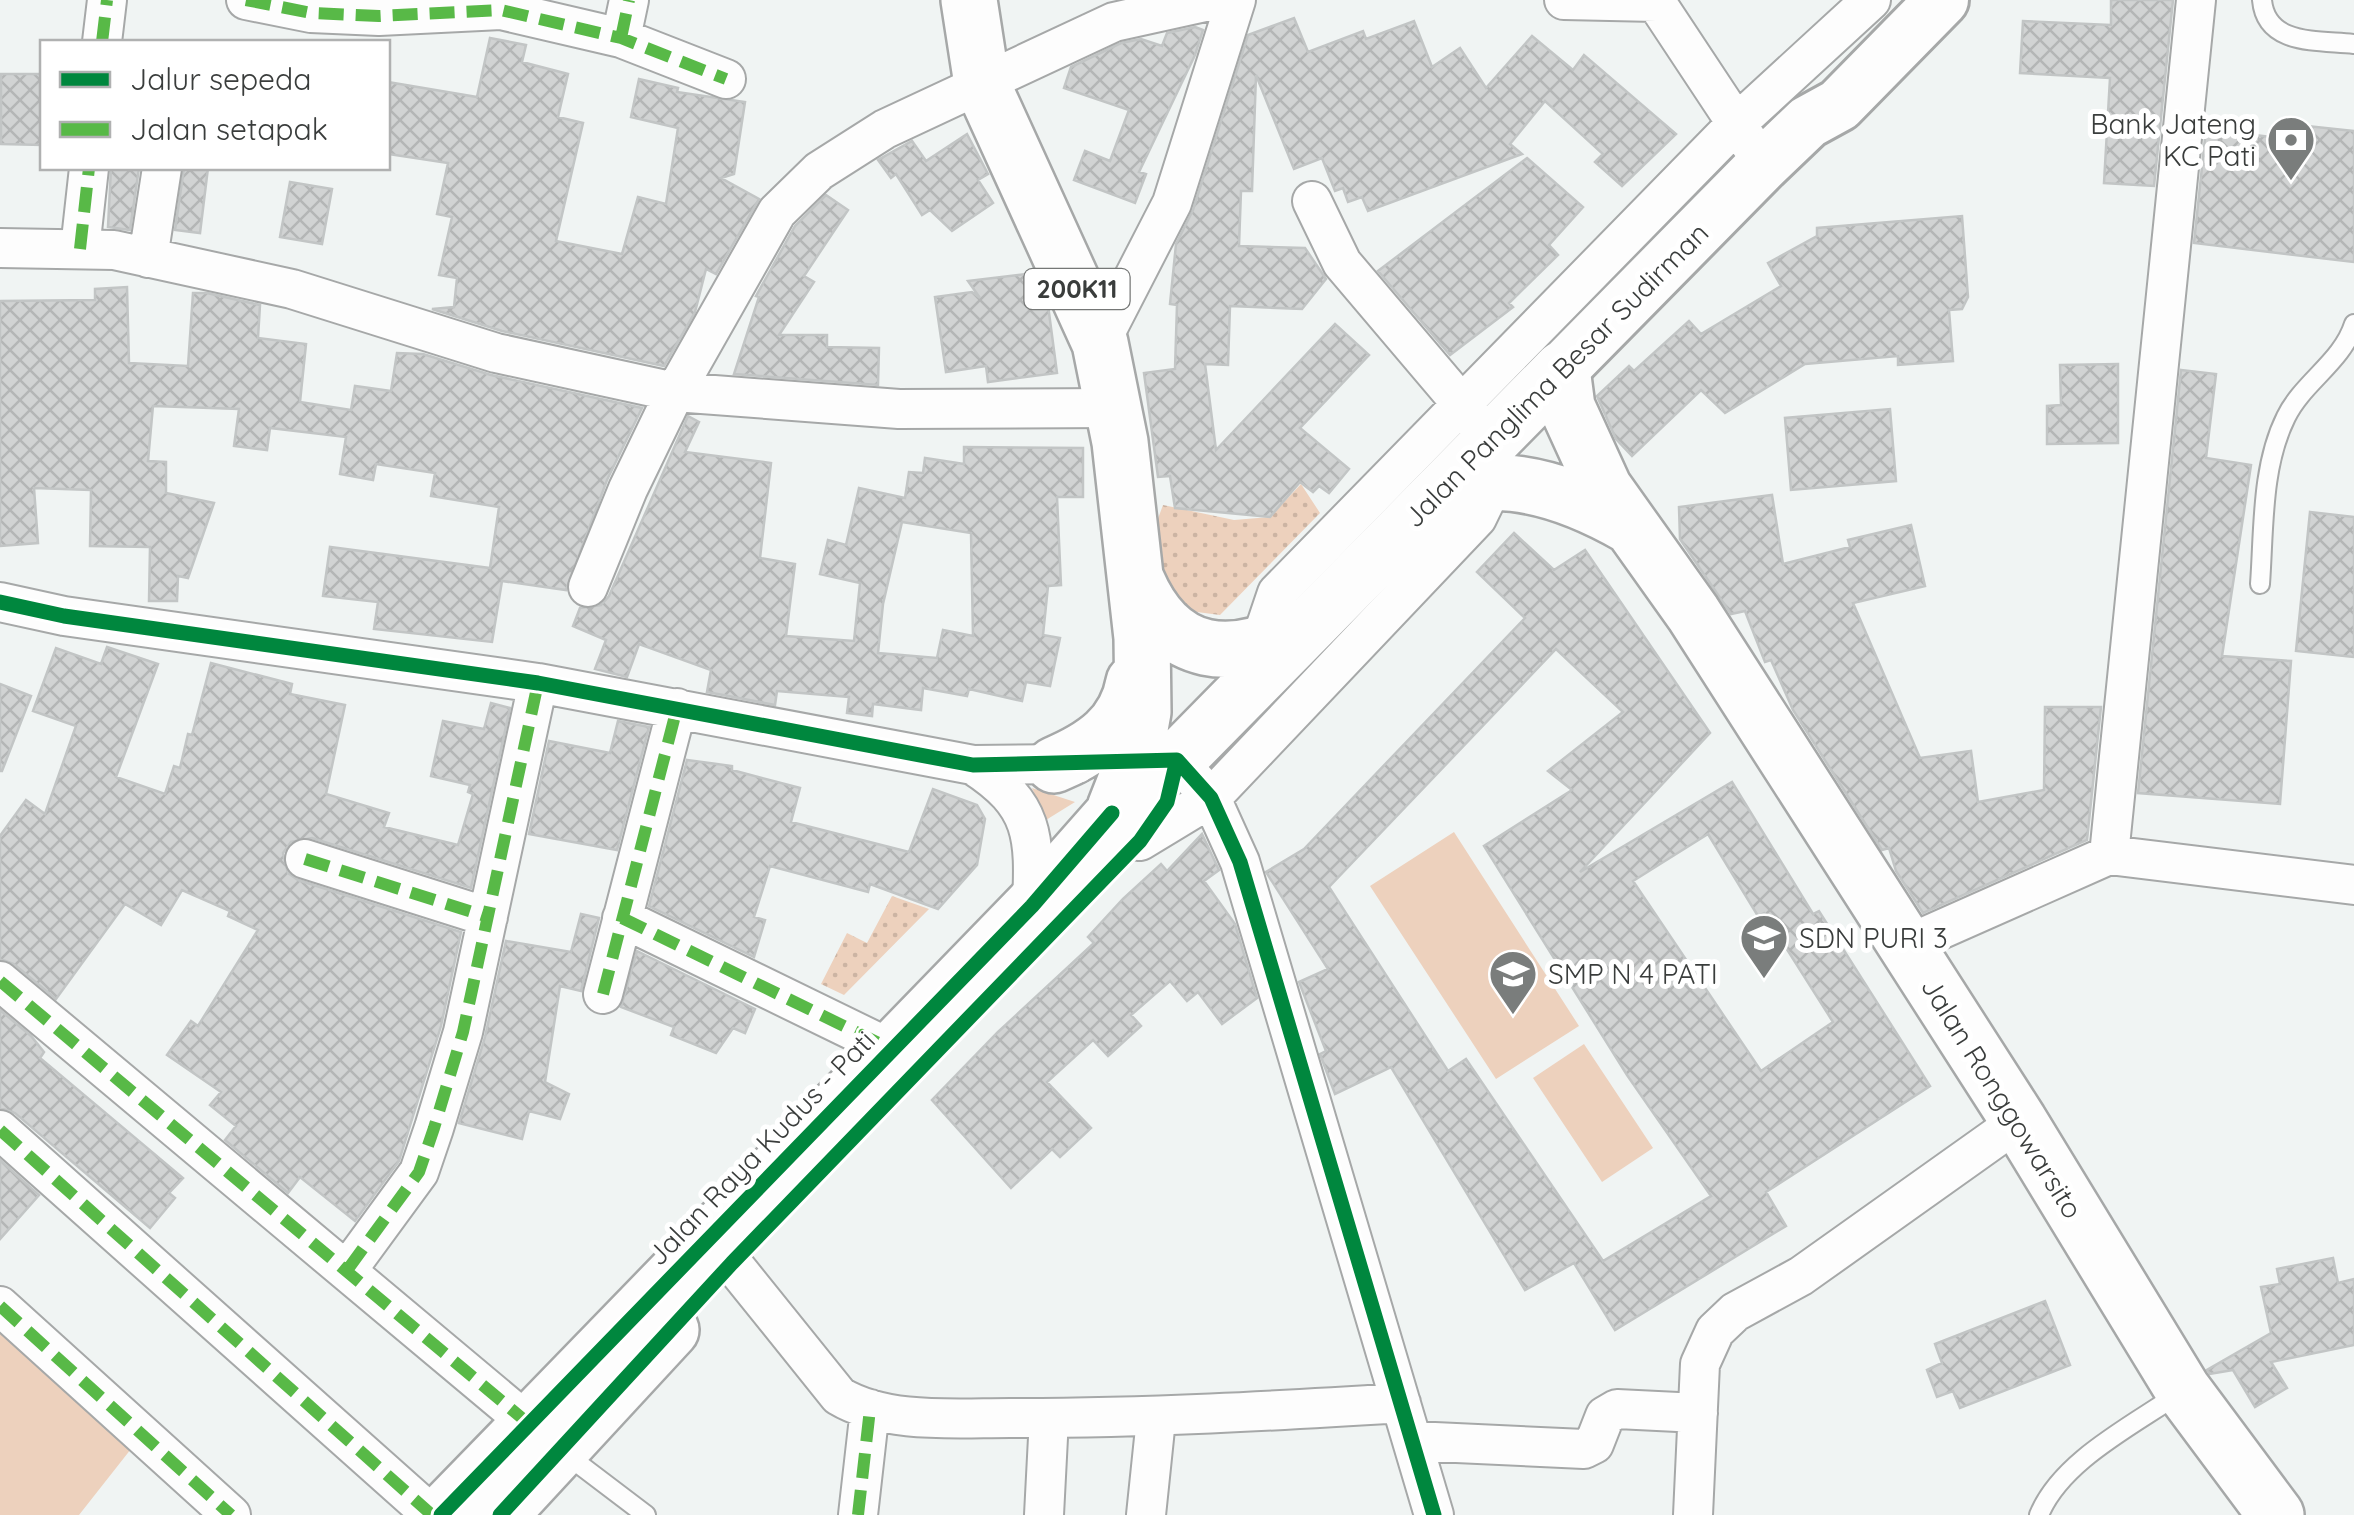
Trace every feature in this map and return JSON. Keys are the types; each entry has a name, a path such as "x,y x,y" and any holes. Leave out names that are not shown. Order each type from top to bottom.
{"main road":[{"name":"200K11","path":"969,0 982,84 1100,344 1114,408 1137,601"},
{"path":"1808,122 1819,94 1912,0"},
{"name":"Jalan Panglima Besar Sudirman","path":"1174,773 1252,667 1310,622 1440,493 1468,481 1483,444 1562,369 1750,144 1808,122 1839,105 1942,0"},
{"name":"Jalan Ronggowarsito","path":"1562,369 1567,407 1582,449 1906,944 2183,1390 2276,1515"},
{"path":"1483,444 1528,485 1595,506 1633,528"},
{"path":"1137,601 1148,607 1165,629 1203,650 1252,667"},
{"path":"1054,765 1099,743 1124,714 1132,693 1137,601"},
{"path":"1126,827 1174,773 1143,712 1137,601"},
{"name":"Jalan Raya Kudus - Pati","path":"500,1515 545,1437 891,1049 1032,906 1126,827"},
{"name":"Jalan Raya Kudus - Pati","path":"441,1515 545,1437 732,1263 1126,827"}],"street":[{"path":"102,40 106,0"},
{"path":"246,0 311,13 379,16 460,5 501,10 621,38 726,78"},
{"path":"621,38 629,0"},
{"path":"588,586 628,488 675,392 777,212 819,171 886,129 1114,22 1214,0"},
{"path":"1100,344 1172,203 1236,0"},
{"path":"1564,0 1656,1 1750,144"},
{"path":"1252,667 1272,598 1483,444 1750,144 1871,0"},
{"path":"2109,855 2196,0"},
{"path":"80,249 88,170"},
{"path":"148,258 162,170"},
{"path":"1126,827 1174,773 1477,518 1483,444 1342,263 1312,201"},
{"path":"0,248 80,249 148,258 292,289 496,353 675,392 899,408 1114,408"},
{"path":"0,602 64,616 538,683 973,765 1054,765 1174,773 1240,862 1434,1515"},
{"path":"348,1269 419,1172 464,1032 538,683"},
{"path":"603,994 677,708"},
{"path":"973,765 1006,786 1018,802 1034,862 1032,906"},
{"path":"1906,944 2109,855 2354,885"},
{"path":"305,859 488,918"},
{"path":"622,918 891,1049"},
{"path":"0,981 545,1437"},
{"path":"1692,1515 1700,1364 1705,1346 1723,1322 1801,1276 2019,1121"},
{"path":"0,1130 432,1515"},
{"path":"732,1263 840,1396 870,1409 936,1417 1156,1419 1402,1403"},
{"path":"0,1306 231,1515"},
{"path":"858,1515 870,1409"},
{"path":"1413,1441 1584,1449 1594,1444 1605,1416 1616,1410 1698,1413"},
{"path":"1044,1515 1049,1418"},
{"path":"1146,1515 1156,1419"}],"lane":[{"path":"2262,0 2264,18 2279,34 2354,44"},
{"path":"2260,584 2270,466 2286,416 2337,355 2354,324"},
{"path":"2039,1515 2045,1500 2088,1456 2183,1390"},
{"path":"545,1437 646,1515"}],"shaded area":[{"path":"1301,484 1320,513 1220,615 1189,611 1158,577 1156,524 1163,505 1234,520 1270,517"},
{"path":"1032,788 1075,802 1046,820"},
{"path":"1454,832 1579,1026 1496,1079 1370,886"},
{"path":"892,896 929,909 844,995 821,984 847,933 867,943"},
{"path":"1584,1044 1653,1148 1602,1182 1533,1078"},
{"path":"0,1324 142,1435 79,1515 0,1515"}],"building":[{"path":"2111,0 2173,0 2154,186 2104,183 2110,78 2020,73 2023,21 2111,25"},
{"path":"1294,18 1308,52 1363,31 1366,39 1414,21 1432,67 1460,48 1486,88 1532,36 1573,70 1584,55 1676,134 1622,186 1595,162 1603,154 1545,101 1510,144 1522,154 1368,211 1362,197 1348,202 1343,188 1335,191 1322,158 1294,169 1256,75 1252,191 1241,191 1239,246 1305,248 1326,279 1302,309 1230,306 1228,365 1205,364 1216,450 1335,324 1369,355 1300,428 1349,469 1329,493 1319,486 1313,492 1300,482 1270,517 1175,508 1170,476 1158,477 1144,373 1175,369 1177,305 1170,304 1176,244 1193,210 1248,35"},
{"path":"1195,27 1203,30 1195,55 1139,172 1146,174 1135,203 1074,180 1085,151 1110,161 1129,110 1064,88 1071,67 1121,43 1141,39 1162,46 1167,33"},
{"path":"490,38 526,45 522,62 568,74 558,117 583,123 556,241 622,254 638,197 666,204 678,128 631,117 639,79 678,88 677,92 745,102 734,174 721,178 759,199 716,274 706,269 695,312 664,366 502,331 432,309 454,307 457,278 439,275 452,217 437,214 448,163 390,154 390,82 477,97"},
{"path":"1,74 40,74 40,145 1,144"},
{"path":"2288,124 2354,131 2354,262 2194,243 2206,129 2287,139"},
{"path":"967,134 988,174 978,180 993,203 952,231 930,210 922,215 896,174 891,178 878,160 912,141 926,161"},
{"path":"1527,158 1583,207 1549,245 1558,255 1509,303 1513,307 1450,355 1378,271"},
{"path":"111,170 139,170 130,230 108,227"},
{"path":"184,170 208,170 200,233 175,230"},
{"path":"290,182 332,189 322,244 280,237"},
{"path":"826,195 848,210 804,276 814,282 779,335 827,335 827,347 879,348 878,385 734,374 759,297 756,296 795,226"},
{"path":"1962,216 1968,297 1962,309 1949,310 1953,361 1898,365 1898,356 1805,364 1725,413 1701,390 1632,456 1616,439 1597,396 1629,366 1634,371 1689,321 1701,334 1781,286 1768,263 1817,236 1817,228"},
{"path":"1034,273 1048,305 1057,373 988,382 986,366 946,372 935,297 972,292 980,298 968,281"},
{"path":"127,287 129,363 188,366 193,293 207,293 260,305 258,338 306,344 300,402 351,410 355,386 391,391 397,353 423,354 491,375 642,408 607,480 566,590 502,581 492,642 374,629 378,602 323,596 330,547 490,568 499,507 431,496 435,473 376,464 373,480 340,474 346,437 270,428 267,450 234,446 239,409 153,406 148,461 166,462 166,493 214,503 188,578 178,576 177,601 149,601 150,547 90,546 91,490 34,488 38,543 0,546 0,301 95,300 95,289"},
{"path":"2118,364 2118,443 2047,444 2047,406 2061,405 2060,365"},
{"path":"2181,370 2216,374 2206,458 2251,465 2222,656 2291,661 2280,804 2138,793"},
{"path":"1890,409 1896,481 1791,490 1785,418"},
{"path":"688,416 699,422 685,452 771,463 760,558 795,564 786,636 854,641 860,583 820,574 828,540 846,545 859,488 905,498 909,472 923,473 925,458 964,464 964,447 1083,448 1083,497 1057,497 1061,585 1048,586 1043,635 1060,638 1050,686 1026,682 1022,701 969,689 967,696 923,688 921,710 873,704 872,716 847,713 849,697 777,691 775,705 707,692 711,670 639,644 627,677 595,669 606,640 573,626 580,608 601,605 609,596","holes":["902,522 971,533 973,636 943,630 937,658 878,653 883,604"]},
{"path":"1772,495 1783,564 1850,547 1848,540 1911,525 1925,586 1853,603 1920,758 1971,751 1978,802 2044,790 2045,707 2101,707 2087,840 1923,913 1896,871 1889,848 1882,850 1793,710 1771,660 1765,662 1745,611 1731,614 1680,539 1679,507"},
{"path":"2310,512 2354,517 2354,657 2296,651"},
{"path":"1514,533 1554,570 1585,550 1710,733 1580,872 1732,782 1813,914 1819,911 1930,1086 1766,1192 1786,1226 1615,1330 1574,1263 1525,1290 1391,1067 1335,1094 1320,1054 1326,1051 1299,982 1328,969 1266,872 1304,849 1525,618 1477,572","holes":["1556,649 1623,712 1548,771 1572,790 1484,846 1627,1075 1711,1196 1603,1261 1466,1059 1448,1071 1329,887","1708,834 1758,916 1764,913 1833,1022 1761,1071 1633,881"]},
{"path":"107,647 158,664 116,777 165,794 174,766 180,768 188,734 192,735 211,663 292,684 290,694 345,705 326,794 389,813 384,827 458,845 473,794 468,792 470,785 431,776 443,721 484,729 491,703 510,708 471,888 312,838 291,842 283,853 288,873 298,880 461,932 441,1026 399,1161 355,1221 300,1177 288,1193 225,1140 236,1126 210,1105 221,1092 167,1055 191,1021 198,1026 258,930 228,916 230,911 182,890 161,925 125,904 56,999 14,964 0,959 0,836 26,800 45,814 76,726 33,711 56,648 101,664"},
{"path":"0,684 31,696 2,771 0,771"},
{"path":"618,721 649,727 617,850 529,834 549,741 610,753"},
{"path":"687,760 732,766 732,770 800,788 791,822 909,852 933,789 977,805 985,819 977,865 938,909 870,884 868,892 770,866 754,917 765,920 754,957 649,906"},
{"path":"1202,834 1219,870 1204,881 1235,924 1257,998 1222,1024 1198,992 1187,1001 1170,981 1131,1015 1141,1026 1108,1056 1093,1040 1047,1082 1091,1128 1060,1157 1052,1149 1011,1188 932,1100 1094,943 1088,937 1123,899 1161,864 1167,871"},
{"path":"581,914 599,918 581,991 560,986 545,1082 569,1094 560,1119 529,1111 522,1139 459,1123 485,1037 506,941 571,952"},
{"path":"637,951 755,1009 745,1033 733,1028 716,1053 671,1035 674,1027 621,1007"},
{"path":"0,1010 31,1036 44,1052 40,1058 183,1178 169,1193 175,1198 150,1228 15,1113 0,1108"},
{"path":"0,1160 39,1195 0,1239"},
{"path":"2333,1258 2338,1283 2354,1279 2354,1345 2271,1362 2287,1388 2255,1407 2233,1370 2210,1374 2207,1370 2271,1333 2261,1287 2280,1284 2277,1269"},
{"path":"2045,1301 2070,1365 1960,1408 1953,1391 1937,1397 1927,1370 1942,1363 1935,1344"}],"marked path":[{"path":"102,40 107,0"},
{"path":"246,0 311,13 379,16 501,10 621,38 726,79"},
{"path":"621,38 629,0"},
{"path":"80,249 89,170"},
{"path":"348,1269 419,1172 434,1128 463,1032 538,683"},
{"path":"603,994 677,708"},
{"path":"305,859 488,917"},
{"path":"622,918 891,1049"},
{"path":"0,981 529,1424"},
{"path":"0,1130 432,1515"},
{"path":"0,1306 231,1515"},
{"path":"858,1515 870,1409"}],"cycle path":[{"path":"0,602 64,616 538,683 973,765 1177,760 1211,798 1240,862 1434,1515"},
{"path":"500,1515 732,1263 1140,841 1167,802 1177,760"},
{"path":"441,1515 1032,906 1112,813"}],"place":[{"name":"Bank Jateng KC Pati","path":"2291,182"},
{"name":"SDN PURI 3","path":"1764,980"},
{"name":"SMP N 4 PATI","path":"1513,1016"}]}
